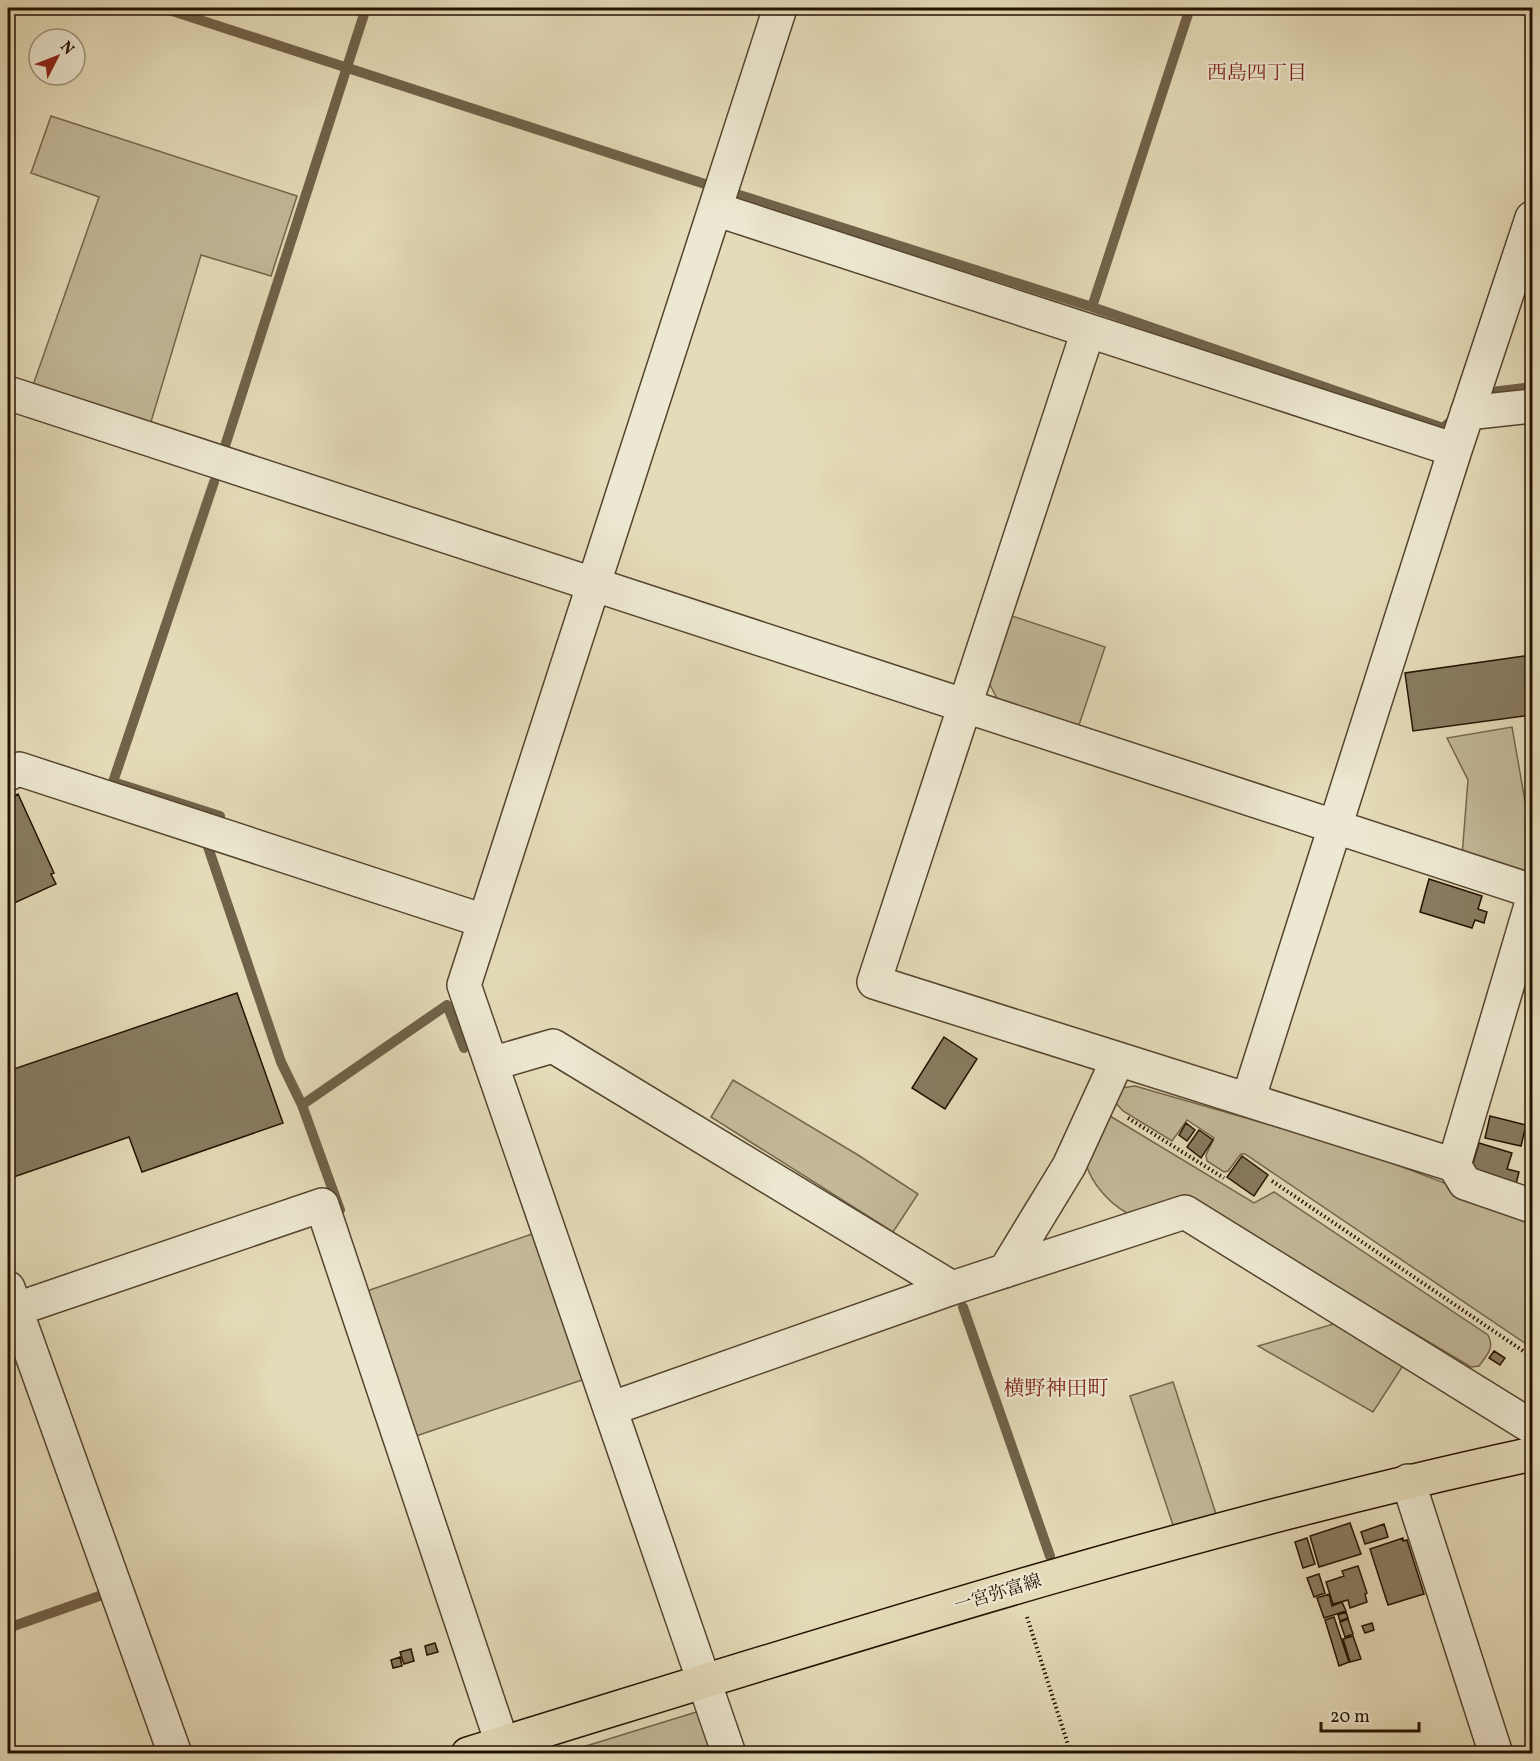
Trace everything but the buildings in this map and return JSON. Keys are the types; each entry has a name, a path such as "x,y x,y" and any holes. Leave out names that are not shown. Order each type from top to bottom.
{"main road":[{"name":"一宮弥富線","path":"468,1754 1178,1540 1408,1481 1533,1454"}],"street":[{"path":"729,1754 464,985 780,8"},
{"path":"715,209 1455,450"},
{"path":"1248,1100 1455,450 1533,218"},
{"path":"1088,332 873,982 1454,1166 1465,1183 1533,1206"},
{"path":"8,393 1533,891"},
{"path":"1467,413 1533,406"},
{"path":"8,774 19,769 484,921"},
{"path":"1454,1166 1533,902"},
{"path":"491,1064 553,1046 952,1288"},
{"path":"1005,1271 1068,1166 1118,1059"},
{"path":"176,1754 10,1303 322,1204 502,1743"},
{"path":"610,1410 952,1288 1185,1212 1533,1427"},
{"path":"1408,1481 1496,1754"}],"path":[{"path":"1099,1100 1224,1179"},
{"path":"1272,1181 1533,1357"},
{"path":"1017,1588 1071,1754"}],"shaded area":[{"path":"51,116 297,196 271,276 201,255 150,425 32,388 99,197 31,173"},
{"path":"1012,616 1105,647 1078,728 999,702 989,683"},
{"path":"1512,727 1532,841 1532,878 1462,856 1468,780 1447,738"},
{"path":"733,1080 918,1194 893,1232 711,1117"},
{"path":"1135,1086 1360,1151 1532,1216 1532,1348 1245,1154 1241,1154 1228,1171 1224,1172 1207,1161 1206,1155 1214,1138 1187,1120 1172,1141 1123,1111 1115,1102 1121,1088"},
{"path":"1110,1116 1254,1203 1274,1192 1488,1335 1491,1344 1487,1355 1479,1366 1471,1367 1183,1196 1127,1213 1120,1209 1097,1186 1086,1164"},
{"path":"535,1233 585,1379 413,1437 364,1292"},
{"path":"1337,1323 1404,1364 1373,1412 1258,1346"},
{"path":"1173,1382 1217,1517 1174,1528 1130,1396"},
{"path":"703,1710 718,1754 560,1754"}],"waterway":[{"path":"163,8 705,184"},
{"path":"225,446 366,8"},
{"path":"1092,307 1190,8"},
{"path":"733,193 1092,307 1443,428 1450,422"},
{"path":"1492,392 1532,387"},
{"path":"214,482 113,782 220,816"},
{"path":"208,847 281,1062 302,1105 340,1210"},
{"path":"302,1105 447,1005 464,1048"},
{"path":"963,1307 1050,1556"},
{"path":"8,1628 105,1594"}],"district":[{"name":"西島四丁目","path":"1257,74"},
{"name":"横野神田町","path":"1056,1389"}]}
